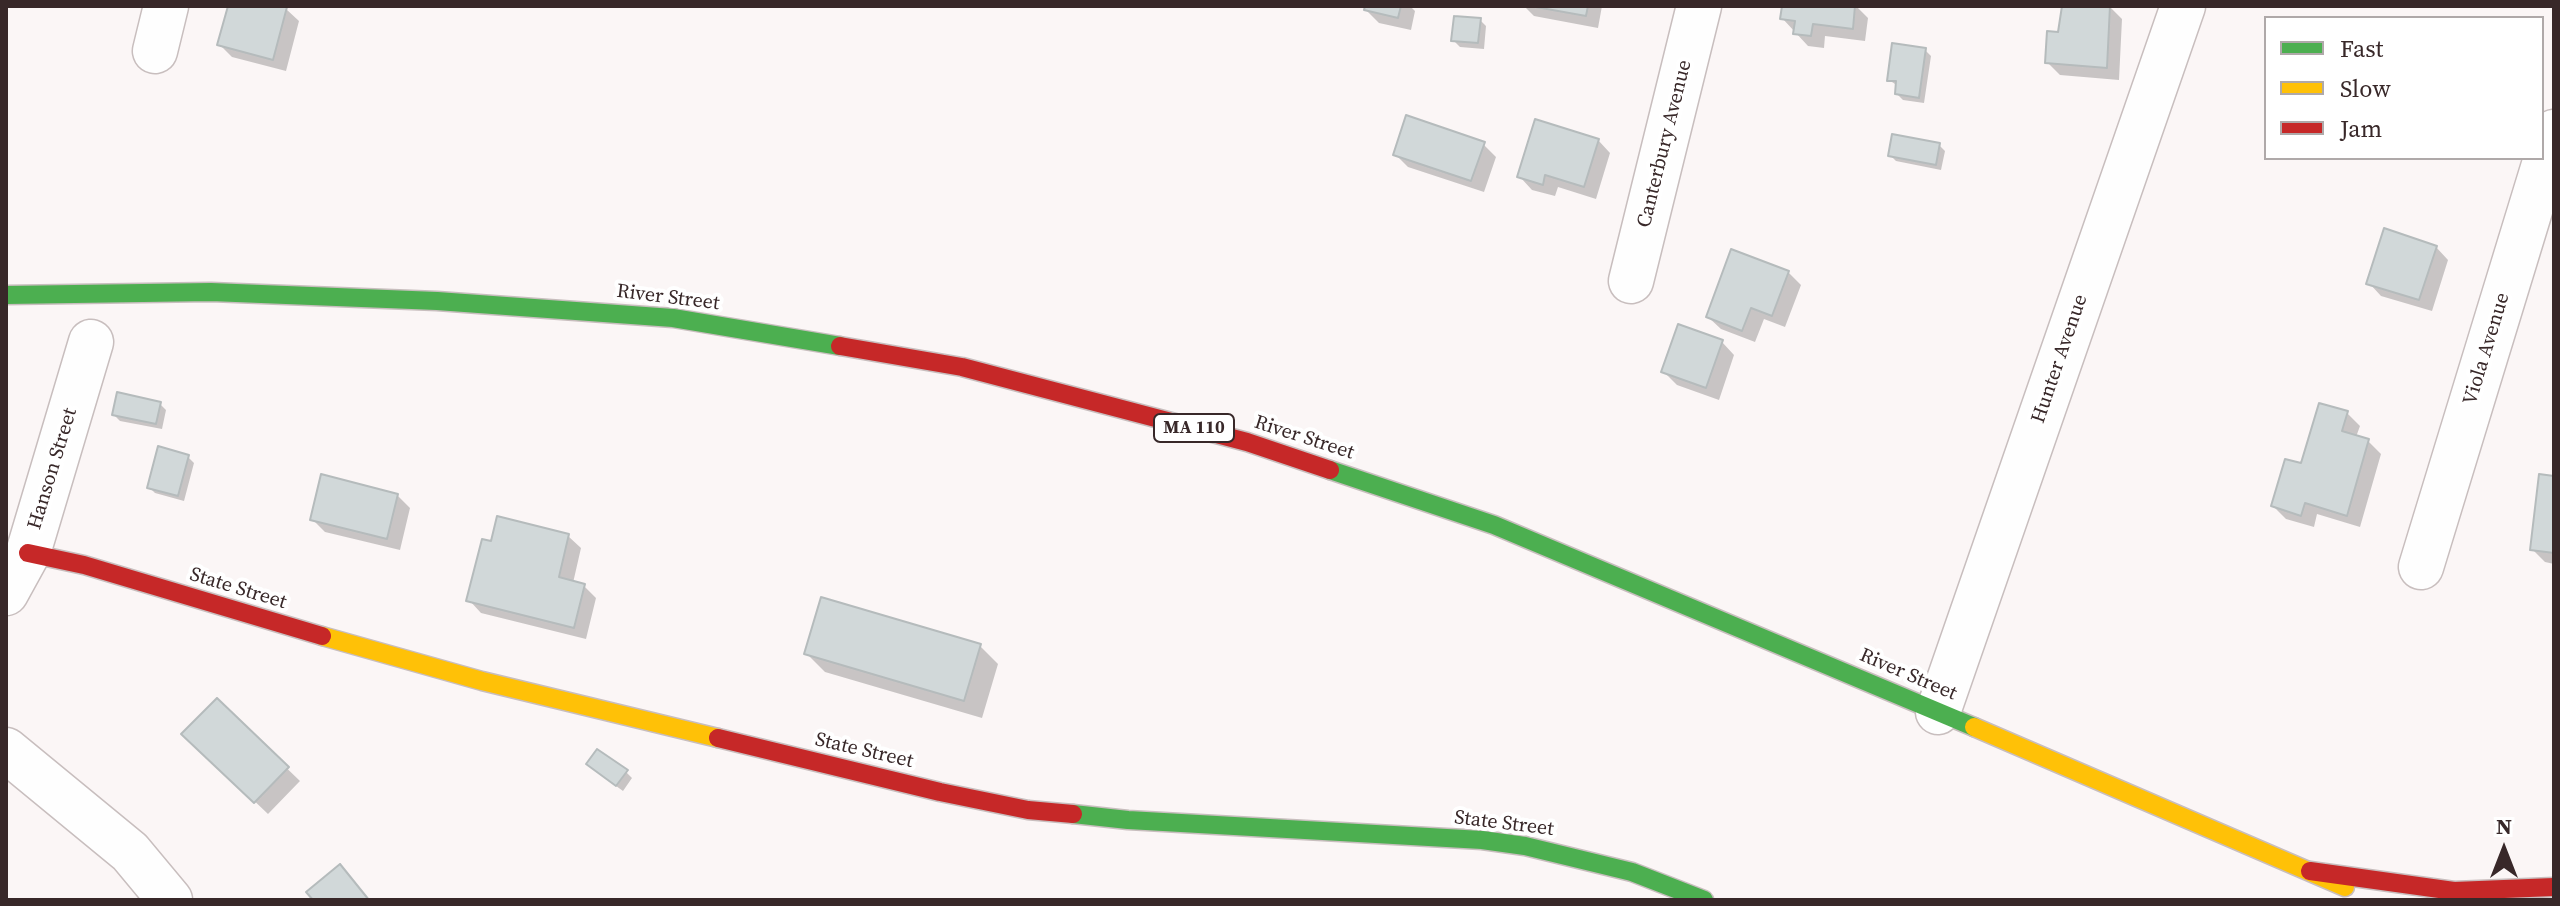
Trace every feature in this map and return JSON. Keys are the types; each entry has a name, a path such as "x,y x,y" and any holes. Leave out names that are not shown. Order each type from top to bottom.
{"main road":[{"name":"River Street","path":"6,295 211,292 437,301 626,314 673,318 962,367 1247,442 1494,525 2373,900"},
{"name":"State Street","path":"28,553 84,565 482,681 940,792 1028,810 1128,820 1482,840 1525,846 1632,872 1704,900"},
{"path":"2310,871 2454,891 2554,887"}],"street":[{"path":"155,51 166,6"},
{"name":"Canterbury Avenue","path":"1631,281 1699,6"},
{"name":"Hunter Avenue","path":"1938,712 2183,6"},
{"name":"Viola Avenue","path":"2421,567 2554,132"},
{"name":"Hanson Street","path":"6,593 28,553 91,342"},
{"path":"6,750 130,852 170,900"}],"building":[{"path":"228,6 287,7 273,60 217,45"},
{"path":"1365,6 1401,6 1398,18 1364,10"},
{"path":"1530,6 1588,6 1586,16"},
{"path":"1782,6 1855,6 1853,29 1813,24 1811,36 1793,34 1795,21 1780,19"},
{"path":"2062,6 2110,6 2107,68 2045,63 2047,31 2058,32"},
{"path":"1454,16 1481,18 1478,43 1451,41"},
{"path":"1892,43 1926,48 1919,98 1895,94 1896,81 1887,81"},
{"path":"1406,115 1485,142 1471,181 1393,155"},
{"path":"1535,119 1599,139 1584,187 1545,175 1543,185 1517,177"},
{"path":"1892,134 1940,143 1936,165 1888,156"},
{"path":"2384,228 2437,246 2419,300 2366,284"},
{"path":"1731,249 1789,271 1772,316 1751,308 1742,331 1706,317"},
{"path":"1678,324 1723,340 1706,388 1661,372"},
{"path":"117,392 161,402 156,424 112,415"},
{"path":"2319,403 2348,411 2342,431 2369,439 2347,516 2305,503 2301,516 2271,506 2285,459 2301,463"},
{"path":"158,446 189,455 178,496 147,488"},
{"path":"321,474 398,494 387,539 310,520"},
{"path":"2539,474 2554,476 2554,553 2530,550"},
{"path":"497,516 569,534 559,577 585,584 574,628 466,601 482,539 491,541"},
{"path":"821,597 981,644 964,701 804,654"},
{"path":"217,698 289,767 254,803 181,734"},
{"path":"597,749 628,770 616,786 586,764"},
{"path":"340,864 369,900 313,900 306,892"}],"traffic: fast":[{"path":"6,295 211,292 437,301 673,318 840,346"},
{"path":"1330,470 1494,525 1974,727"},
{"path":"1073,814 1128,820 1482,840 1525,846 1632,872 1704,900"}],"traffic: slow":[{"path":"322,636 482,681 718,738"},
{"path":"1974,727 2345,887"}],"traffic: jam":[{"path":"840,346 962,367 1247,442 1330,470"},
{"path":"28,553 84,565 322,636"},
{"path":"718,738 940,792 1028,810 1073,814"},
{"path":"2310,871 2454,891 2554,887"}]}
